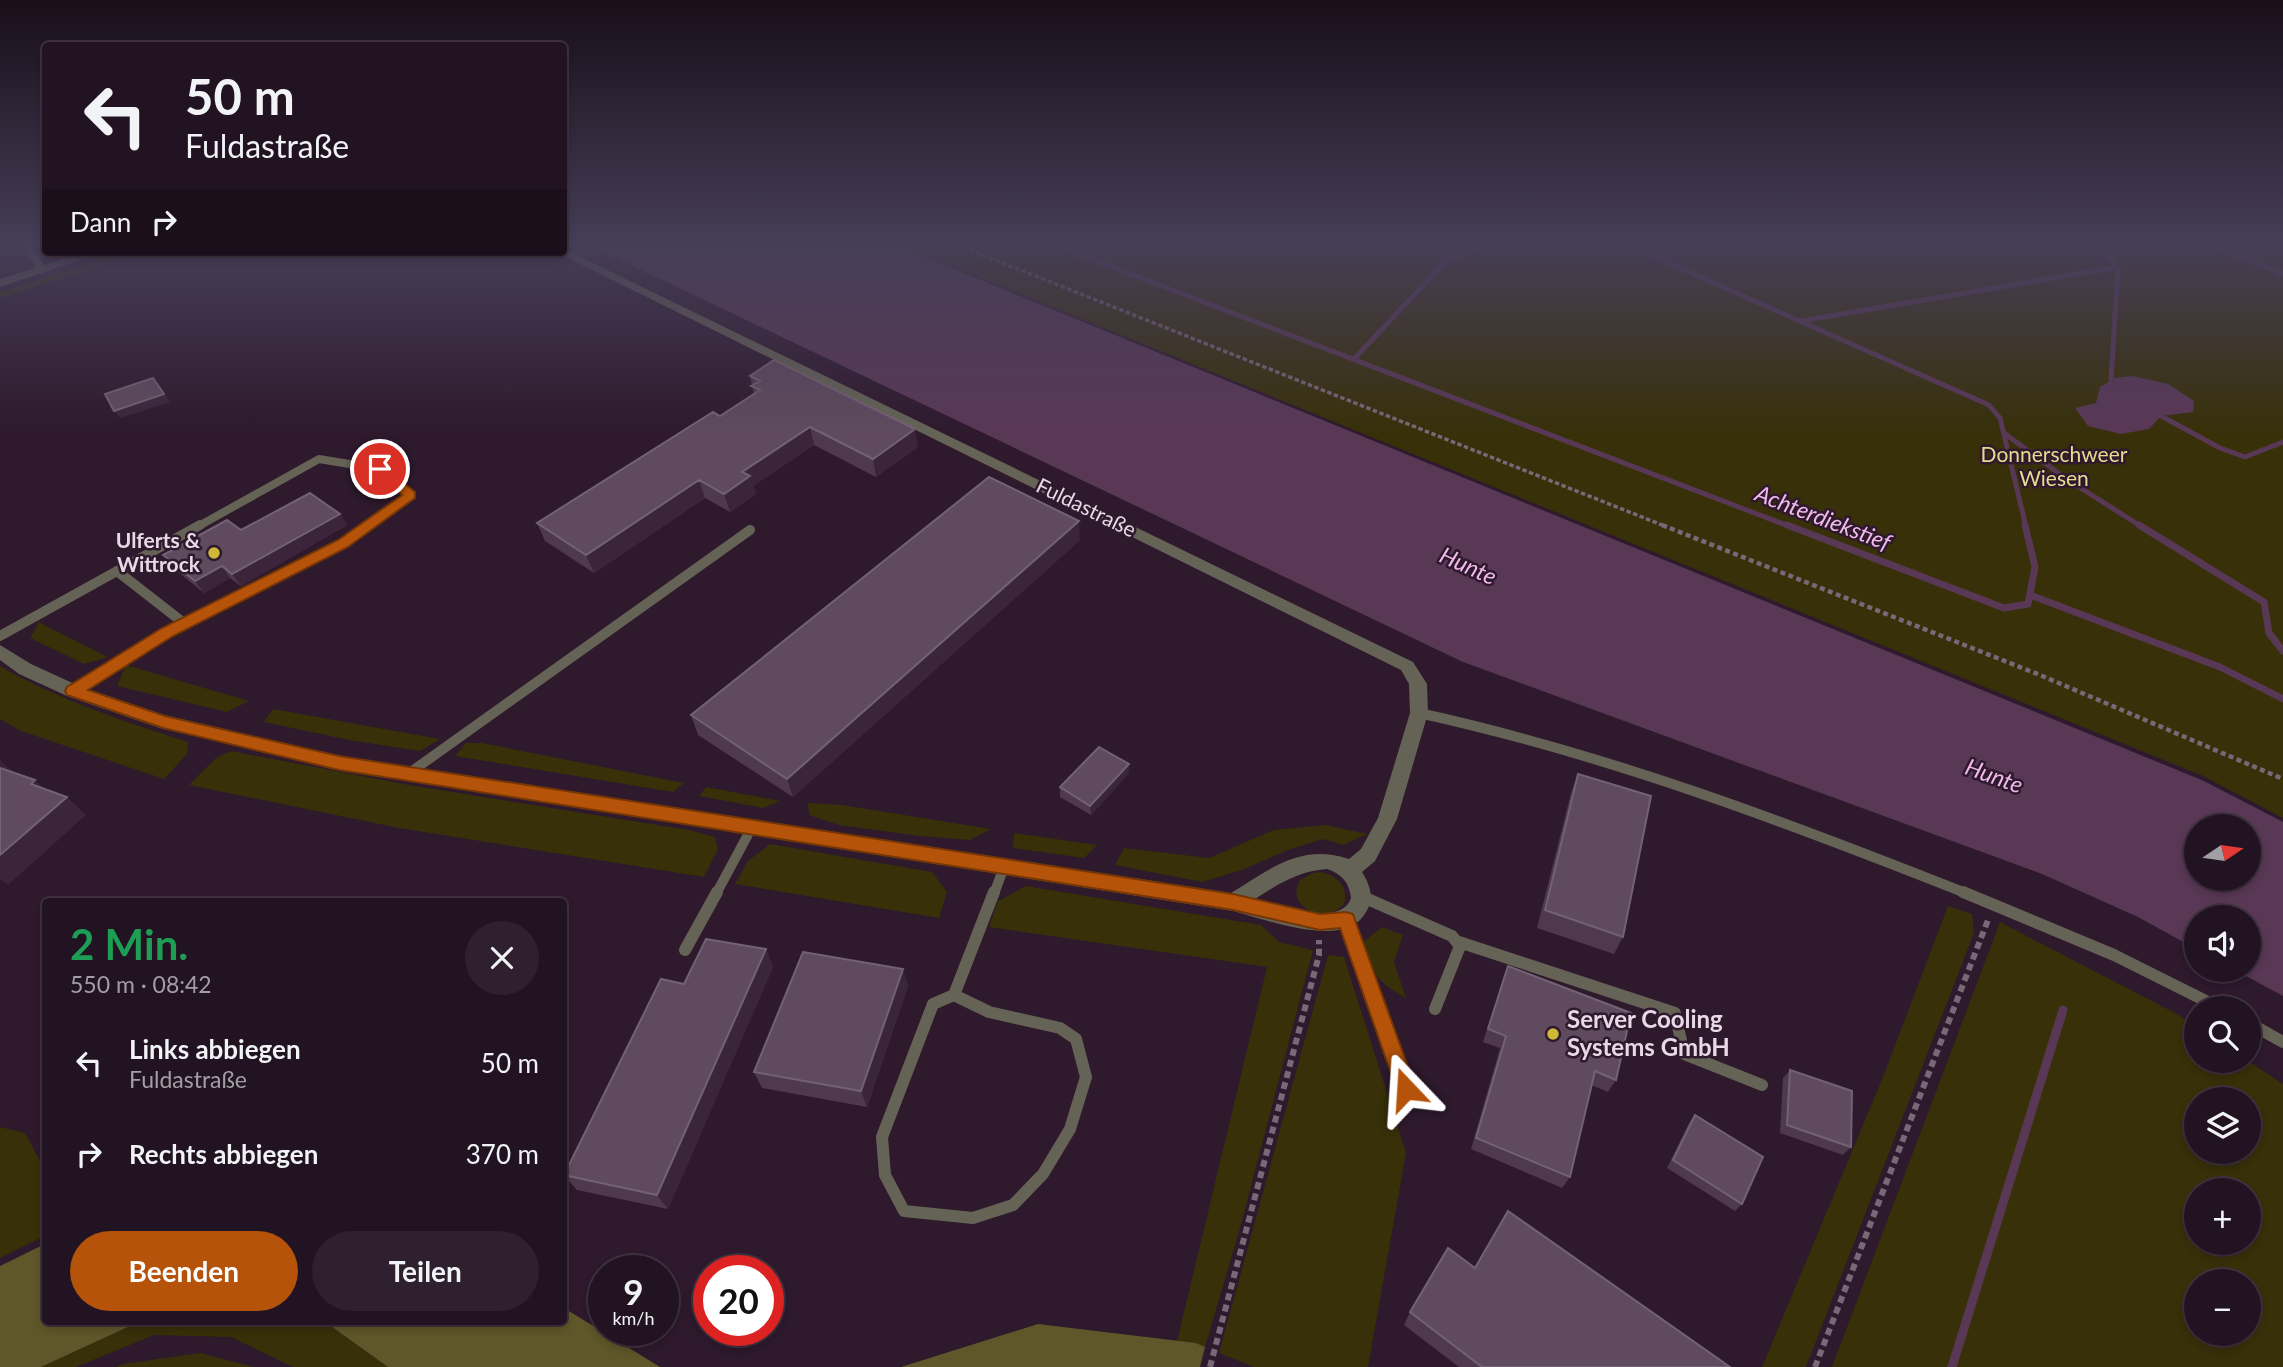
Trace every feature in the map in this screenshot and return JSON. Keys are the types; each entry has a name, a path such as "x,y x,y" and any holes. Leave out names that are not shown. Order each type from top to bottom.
{"street":[{"name":"Fuldastraße","path":"672,306 1407,666 1418,684 1419,713 1387,819 1368,855 1350,870"},
{"path":"0,651 26,669 73,691 163,722 339,763 1233,902 1320,922 1346,920 1356,911 1363,897 1359,883 1350,870 1328,860 1309,862 1289,870 1233,902"}],"lane":[{"path":"0,636 319,458 380,469 411,495 343,544 185,624 73,691"},
{"path":"408,774 750,530"},
{"path":"117,571 185,624"},
{"path":"1419,713 1465,722 1646,775 1995,902 2164,978 2198,996"},
{"path":"685,950 751,829"},
{"path":"954,995 989,1012 1060,1028 1076,1039 1086,1077 1070,1129 1043,1174 1013,1205 973,1218 904,1211 885,1175 882,1137 933,1004 954,995 1004,867"},
{"path":"1363,897 1452,936 1459,942 1675,1013 1684,1054 1762,1085"},
{"path":"1346,920 1406,1089"},
{"path":"1435,1009 1460,946 1459,942"},
{"path":"2261,1030 2283,1042"}],"path":[{"path":"1110,306 2040,676 2283,779"},
{"path":"1815,1367 1995,902"},
{"path":"1210,1367 1319,955 1320,922"}],"green space":[{"name":"Donnerschweer Wiesen","path":"1049,306 2283,306 2283,818 2203,776"},
{"path":"39,622 108,657 84,664 30,638"},
{"path":"126,665 249,701 227,712 117,686"},
{"path":"0,666 68,699 188,742 187,754 164,779 21,731 0,719"},
{"path":"273,709 440,739 420,751 349,740 264,722"},
{"path":"466,743 482,743 684,783 673,792 455,756"},
{"path":"231,751 409,785 689,830 715,837 718,849 704,877 399,828 189,785 216,758"},
{"path":"706,787 781,801 763,808 699,796"},
{"path":"808,803 842,805 991,829 970,840 839,825 809,815"},
{"path":"1326,825 1367,834 1344,845 1323,839 1202,882 1115,865 1124,848 1209,858 1274,830"},
{"path":"1014,833 1097,845 1084,858 1013,848"},
{"path":"770,844 932,872 947,892 939,918 735,884 748,861"},
{"path":"1321,872 1337,879 1345,892 1344,904 1327,913 1309,910 1298,899 1300,880"},
{"path":"1026,886 1261,925 1279,942 1313,950 1239,1232 1205,1347 1177,1341 1267,967 989,927 998,901"},
{"path":"1948,906 1972,914 1974,933 1806,1367 1762,1367 1883,1077"},
{"path":"2000,922 2184,1019 2184,1073 2261,1073 2261,1070 2283,1084 2283,1367 1832,1367"},
{"path":"1382,927 1403,935 1394,962 1406,998 1388,987 1377,976 1363,942"},
{"path":"1328,955 1344,957 1406,1153 1368,1367 1254,1367 1219,1353"},
{"path":"0,1127 25,1133 42,1164 42,1237 0,1258"},
{"path":"132,1325 329,1325 388,1367 293,1367 231,1337 154,1335 76,1367 41,1367"},
{"path":"200,1353 254,1367 116,1367 123,1364"}],"shaded area":[{"path":"42,1245 42,1325 132,1325 41,1367 0,1367 0,1266"},
{"path":"567,1310 588,1323 588,1346 626,1346 660,1367 388,1367 329,1325 567,1325"},
{"path":"1038,1324 1196,1343 1205,1347 1200,1367 901,1367"}],"water":[{"name":"Hunte","path":"717,306 1044,306 2204,781 2283,822 2283,996 2257,982 2261,982 2261,905 2184,905 2184,942 2138,917 2042,874 1463,662"},
{"path":"2132,376 2168,384 2194,401 2193,412 2161,416 2149,429 2121,434 2088,426 2075,408 2096,403 2100,387 2115,378"}],"building":[{"path":"774,360 915,429 873,459 810,427 742,472 750,476 724,494 699,480 586,555 537,523 713,412 720,416 760,390 751,386 760,381 750,376"},
{"path":"153,378 164,394 114,411 105,394"},
{"path":"989,477 1079,521 787,779 691,715"},
{"path":"310,493 340,514 232,574 222,566 195,581 163,555 227,520 241,530"},
{"path":"1099,747 1129,764 1090,806 1060,787"},
{"path":"0,768 35,780 31,784 67,797 0,855"},
{"path":"1578,774 1651,796 1623,937 1545,910"},
{"path":"706,939 766,949 657,1195 567,1176 567,1169 661,979 684,984"},
{"path":"803,952 903,969 861,1091 754,1072"},
{"path":"1508,966 1631,1013 1616,1080 1595,1071 1570,1177 1476,1138 1506,1036 1488,1029"},
{"path":"1790,1070 1852,1091 1851,1147 1787,1125"},
{"path":"1695,1115 1763,1157 1742,1204 1673,1160"},
{"path":"1508,1211 1730,1367 1482,1367 1410,1312 1448,1248 1475,1268"}],"waterway":[{"name":"Achterdiekstief","path":"1214,306 1791,527"},
{"path":"1354,359 1404,306"},
{"name":"Achterdiekstief","path":"1765,306 1989,405 2000,418 2026,527"},
{"path":"1801,321 1890,306"},
{"path":"2111,380 2116,306"},
{"path":"2161,416 2220,448 2245,457 2283,442"},
{"path":"2004,433 2065,478 2142,527"},
{"name":"Achterdiekstief","path":"1787,525 2004,608 2028,604 2035,567 2025,525"},
{"path":"2139,525 2264,602 2269,633 2283,651"},
{"path":"2030,595 2220,667 2283,699"},
{"path":"1952,1367 2063,1010"}],"place":[{"name":"Ulferts & Wittrock","path":"214,553"},
{"name":"Server Cooling Systems GmbH","path":"1553,1034"}],"route":[{"path":"380,469 411,495 343,544 168,632 73,691 163,722 339,763 1233,902 1320,922 1346,920 1406,1089"}]}
